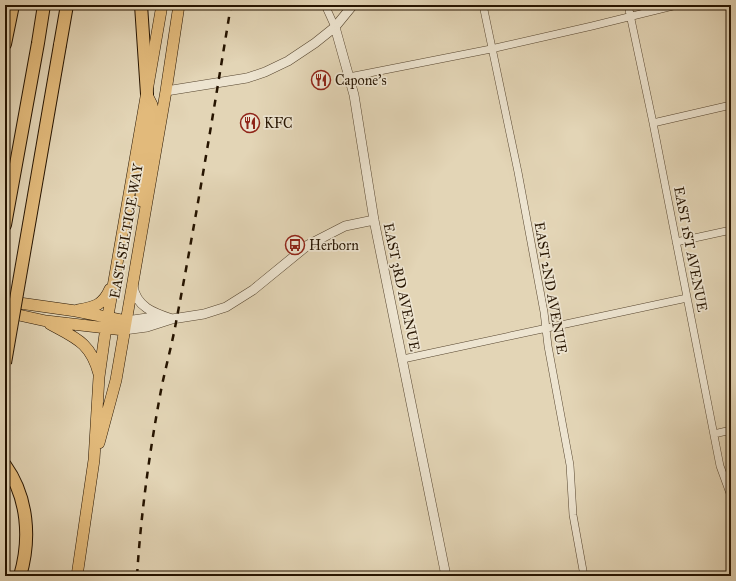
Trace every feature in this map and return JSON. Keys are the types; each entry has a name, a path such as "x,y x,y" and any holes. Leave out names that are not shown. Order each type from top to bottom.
{"highway":[{"path":"5,44 13,5"},
{"path":"5,225 44,5"},
{"path":"5,362 67,5"},
{"path":"141,5 147,94"},
{"path":"5,465 16,482 25,513 26,534 24,563 20,576"}],"main road":[{"name":"EAST SELTICE WAY","path":"77,576 94,460 99,377 107,323 162,5"},
{"name":"EAST SELTICE WAY","path":"94,460 116,380 166,91 179,5"},
{"path":"141,233 140,201 142,172 153,109 147,94 166,91"},
{"path":"76,310 92,308 105,300 114,280"},
{"path":"5,300 76,310 107,323"},
{"path":"5,312 46,321 107,323 125,326"},
{"path":"46,321 74,337 86,346 96,365 99,377"}],"street":[{"name":"EAST 3RD AVENUE","path":"325,5 335,27 350,77 363,146 374,220 446,576"},
{"path":"166,91 247,78 265,72 288,61 335,27 353,5"},
{"name":"EAST 2ND AVENUE","path":"482,5 518,172 570,465 573,515 584,576"},
{"name":"EAST 1ST AVENUE","path":"628,5 653,123 720,466 731,496"},
{"path":"350,77 491,49 677,5"},
{"path":"653,123 731,105"},
{"path":"125,326 147,326 172,319 204,314 226,307 253,290 308,245 345,226 374,220"},
{"path":"676,242 731,230"},
{"path":"132,282 136,297 140,303 148,310 172,319"},
{"path":"403,359 687,298"},
{"path":"714,434 731,430"}],"railway":[{"path":"137,576 146,480 162,385 175,326 212,122 231,5"}],"place":[{"name":"Capone's","path":"321,80"},
{"name":"KFC","path":"250,123"},
{"name":"Herborn","path":"295,245"}]}
